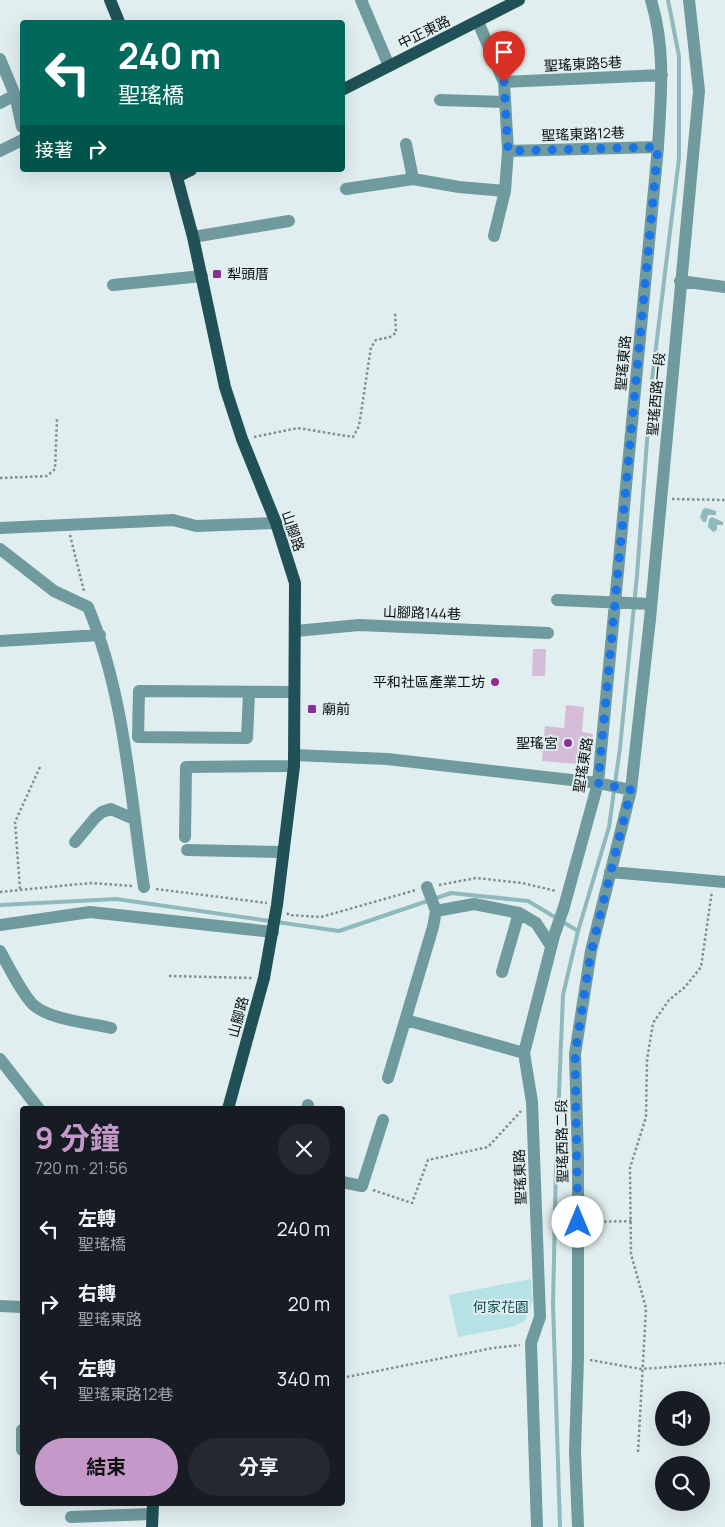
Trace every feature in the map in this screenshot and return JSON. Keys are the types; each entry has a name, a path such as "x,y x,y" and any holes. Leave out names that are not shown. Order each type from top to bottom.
{"main road":[{"path":"110,0 118,20"},
{"name":"中正東路","path":"345,88 519,0"},
{"name":"山腳路","path":"176,173 202,276 225,387 242,439 276,523 294,583 296,631 294,761 274,932 264,978 229,1106"}],"street":[{"path":"361,0 389,66"},
{"name":"聖瑤東路","path":"537,1527 531,1343 540,1317 532,1102 524,1053 552,941 601,783 658,147 662,75 659,26 651,0"},
{"name":"聖瑤西路一段","path":"631,790 651,604 699,91 689,0"},
{"path":"478,22 504,82 508,151 505,191 494,236"},
{"path":"0,59 15,96 20,118"},
{"name":"聖瑤東路5巷","path":"504,82 662,75"},
{"path":"0,103 15,96"},
{"path":"440,100 505,102"},
{"path":"0,151 20,141"},
{"path":"406,144 413,179"},
{"name":"聖瑤東路12巷","path":"508,151 658,147"},
{"path":"346,189 413,179 452,186 505,191"},
{"path":"193,237 289,221"},
{"path":"113,285 202,276"},
{"path":"680,281 725,287"},
{"path":"0,528 68,523 173,520 196,526 276,523"},
{"path":"0,549 54,591 88,607 100,635 118,705 144,887"},
{"path":"557,600 651,604"},
{"name":"山腳路144巷","path":"296,631 358,625 548,633"},
{"path":"0,641 100,635"},
{"path":"249,693 248,738 138,737 139,690 249,693 294,692"},
{"path":"185,837 186,767 294,761 388,759 601,783 631,790"},
{"name":"聖瑤西路二段","path":"578,1527 575,1451 578,1358 578,1222 575,1054 591,952 631,790"},
{"path":"76,842 102,812 111,809 134,819"},
{"path":"187,850 282,852"},
{"path":"610,872 719,882"},
{"path":"388,1078 436,911 427,887"},
{"path":"436,911 474,904 519,913 536,923 552,941"},
{"path":"0,924 90,912 274,932"},
{"path":"502,972 519,913"},
{"path":"0,951 12,974 35,1007 66,1018 111,1028"},
{"path":"406,1020 524,1053"},
{"path":"0,1059 37,1106"},
{"path":"345,1183 362,1186 383,1120"},
{"path":"0,1306 20,1307"},
{"path":"71,1517 152,1515"}],"path":[{"path":"242,439 298,428 353,437 357,434 371,347 376,340 390,337 396,333 395,313"},
{"path":"0,478 47,476 55,469 58,419"},
{"path":"661,498 725,500"},
{"path":"68,523 88,607"},
{"path":"20,890 14,822 40,767"},
{"path":"638,1452 641,1369 646,1308 631,1254 630,1168 646,1117 646,1060 653,1024 669,1000 685,987 701,967 719,882"},
{"path":"168,976 264,978"},
{"path":"362,1186 412,1203 428,1160 488,1147 516,1115 532,1102"},
{"path":"578,1222 632,1221"},
{"path":"345,1377 493,1348 531,1343"},
{"path":"578,1358 641,1369 725,1362"}],"green space":[{"name":"何家花園","path":"531,1279 533,1300 525,1321 512,1327 458,1337 449,1295"}],"shaded area":[{"path":"703,509 716,511 716,515 708,515 706,522 703,522 700,517"},
{"path":"712,517 723,522 723,525 717,525 717,530 713,532 708,527 709,519"}],"building":[{"path":"533,649 546,649 545,676 532,676"},
{"name":"聖瑤宮","path":"566,705 584,707 582,732 593,734 590,765 542,761 545,726 564,728"}],"waterway":[{"path":"560,1527 553,1304 563,995 578,931 609,827 620,748 637,575 651,388 679,158 679,56 668,0"},
{"path":"0,905 116,899 339,931 451,893 528,901 578,931"}],"place":[{"name":"犁頭厝","path":"217,274"},
{"name":"平和社區產業工坊","path":"495,682"},
{"name":"廟前","path":"312,709"},
{"name":"聖瑤宮","path":"568,743"}],"route":[{"path":"504,82 508,151 658,147 598,783 631,790 591,952 575,1054 578,1222"}]}
